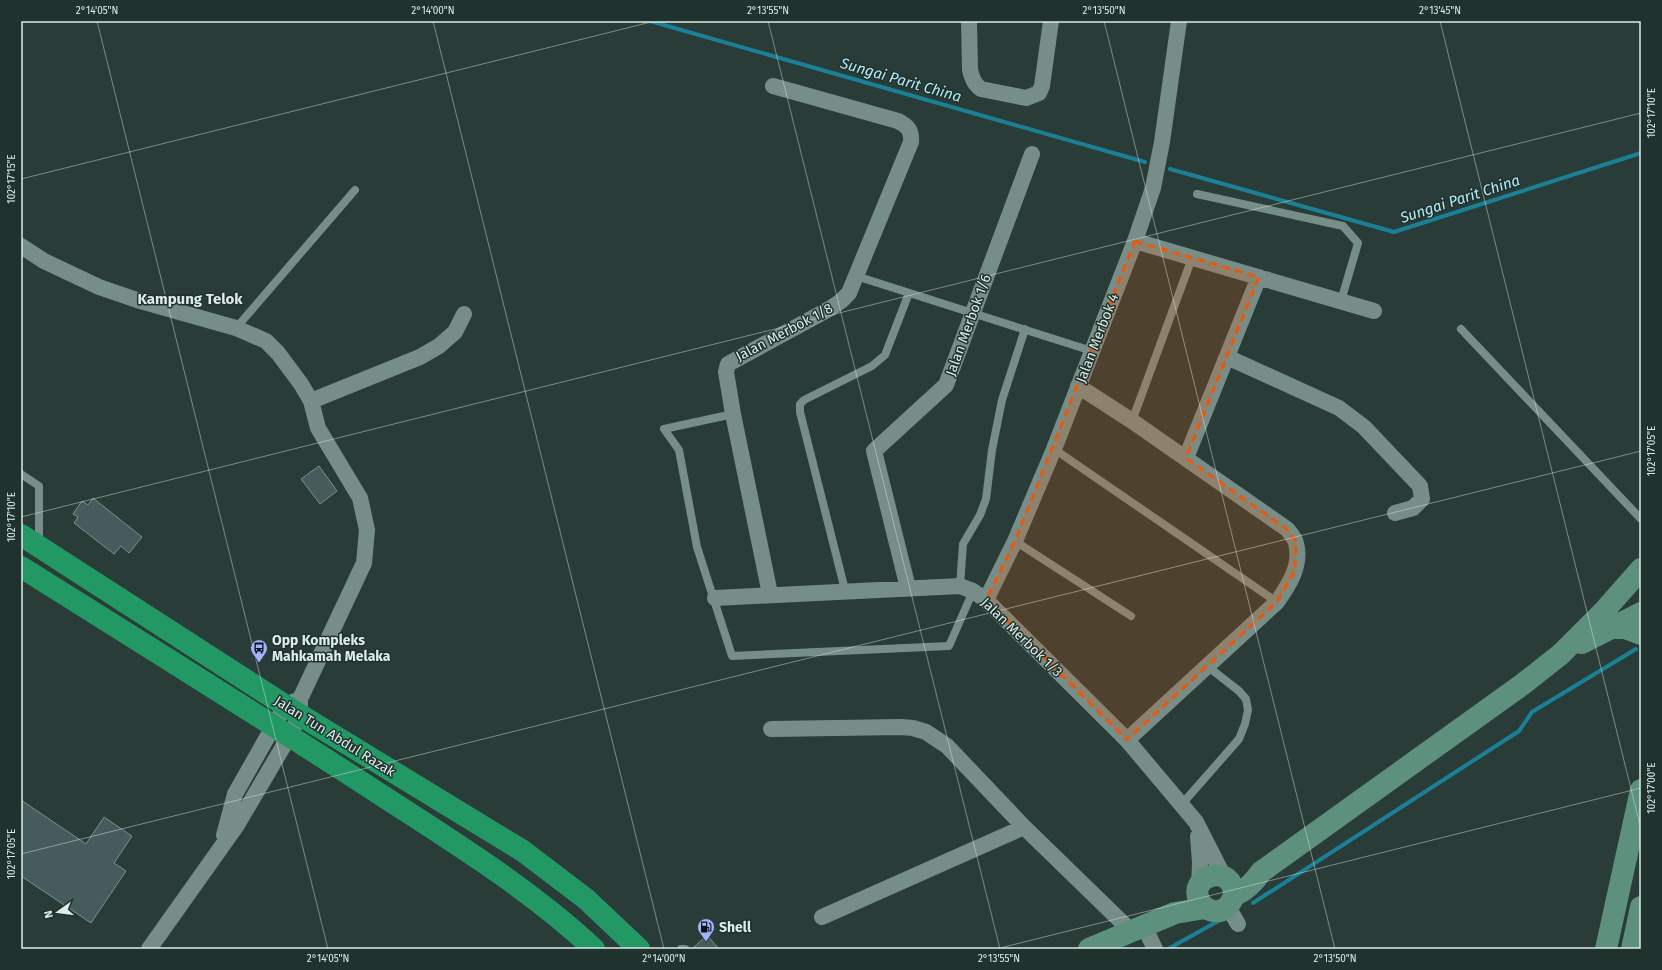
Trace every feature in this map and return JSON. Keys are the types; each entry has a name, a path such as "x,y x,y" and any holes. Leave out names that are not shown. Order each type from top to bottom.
{"highway":[{"name":"Jalan Tun Abdul Razak","path":"21,535 295,706 523,851 586,899 639,949"},
{"name":"Jalan Tun Abdul Razak","path":"21,567 282,731 474,855 526,893 594,949"}],"street":[{"path":"969,21 970,70 976,85 981,88 1026,98 1039,93 1042,86 1051,21"},
{"name":"Jalan Merbok 4","path":"973,592 1016,541 1054,449 1135,241 1153,188 1162,142 1179,21"},
{"name":"Jalan Merbok 1/8","path":"770,594 733,414 726,372 728,364 841,301 849,293 911,142 909,129 898,121 773,86"},
{"name":"Jalan Merbok 1/6","path":"908,588 874,451 946,385 1032,154"},
{"path":"1135,241 1374,311"},
{"path":"21,246 44,261 99,287 137,300 236,328 266,341 278,353 311,401 318,428 360,498 367,530 364,563 236,825 149,949"},
{"path":"1186,458 1259,278"},
{"path":"311,401 420,357 439,346 455,332 464,314"},
{"path":"1227,357 1339,408 1364,427 1420,486 1422,499 1413,508 1395,513"},
{"path":"1078,386 1132,421 1287,529 1296,541 1298,556 1295,571 1288,586 1277,602 1127,740"},
{"path":"1196,822 1200,852 1200,896 1216,912 1230,897 1252,884 1261,872 1523,684 1561,654 1604,611 1641,569"},
{"path":"715,598 845,590 908,588 973,592"},
{"name":"Jalan Merbok 1/3","path":"973,592 1127,740 1182,804 1196,822 1230,897"},
{"path":"1561,654 1608,628 1641,613"},
{"path":"1608,628 1625,628 1641,634"},
{"path":"771,729 901,727 913,728 926,732 947,746 1024,827 1138,928 1155,949"},
{"path":"222,847 235,794 282,731"},
{"path":"1606,949 1641,790"},
{"path":"822,917 1024,827"},
{"path":"1089,949 1175,913 1200,896 1202,881 1212,875 1230,897"},
{"path":"1632,949 1641,907"}],"lane":[{"path":"236,328 355,190"},
{"path":"1197,194 1343,226 1358,243 1341,302"},
{"path":"1132,421 1192,258"},
{"path":"856,276 1092,351"},
{"path":"845,590 800,412 800,404 804,400 872,366 885,355 909,292"},
{"path":"733,414 664,429 679,450 697,547 715,598 732,656 949,646 973,592 963,544 980,515 986,499 992,450 1002,400 1024,329"},
{"path":"1461,329 1641,519"},
{"path":"1054,449 1277,602"},
{"path":"21,474 39,486 39,547"},
{"path":"1016,541 1132,616"},
{"path":"1182,804 1239,739 1245,724 1248,710 1246,699 1239,690 1207,666"},
{"path":"681,949 686,949"}],"highlighted area":[{"path":"1135,241 1259,277 1186,458 1287,529 1296,541 1295,571 1277,602 1127,740 986,600 1015,541"}],"building":[{"path":"319,466 337,491 320,504 301,479"},
{"path":"93,498 142,537 129,553 121,546 114,554 74,523 78,517 73,514 82,501 88,505"},
{"path":"21,800 86,844 104,817 132,836 114,863 126,871 91,923 21,876"},
{"name":"Shell","path":"707,935 719,949 692,949"}],"waterway":[{"name":"Sungai Parit China","path":"650,21 1145,162"},
{"name":"Sungai Parit China","path":"1170,169 1394,232 1641,153"},
{"path":"1253,903 1519,731 1532,712 1636,649"},
{"path":"1168,949 1220,920"}],"place":[{"name":"Opp Kompleks Mahkamah Melaka","path":"259,663"},
{"name":"Shell","path":"706,942"}],"district":[{"name":"Kampung Telok","path":"190,299"}]}
